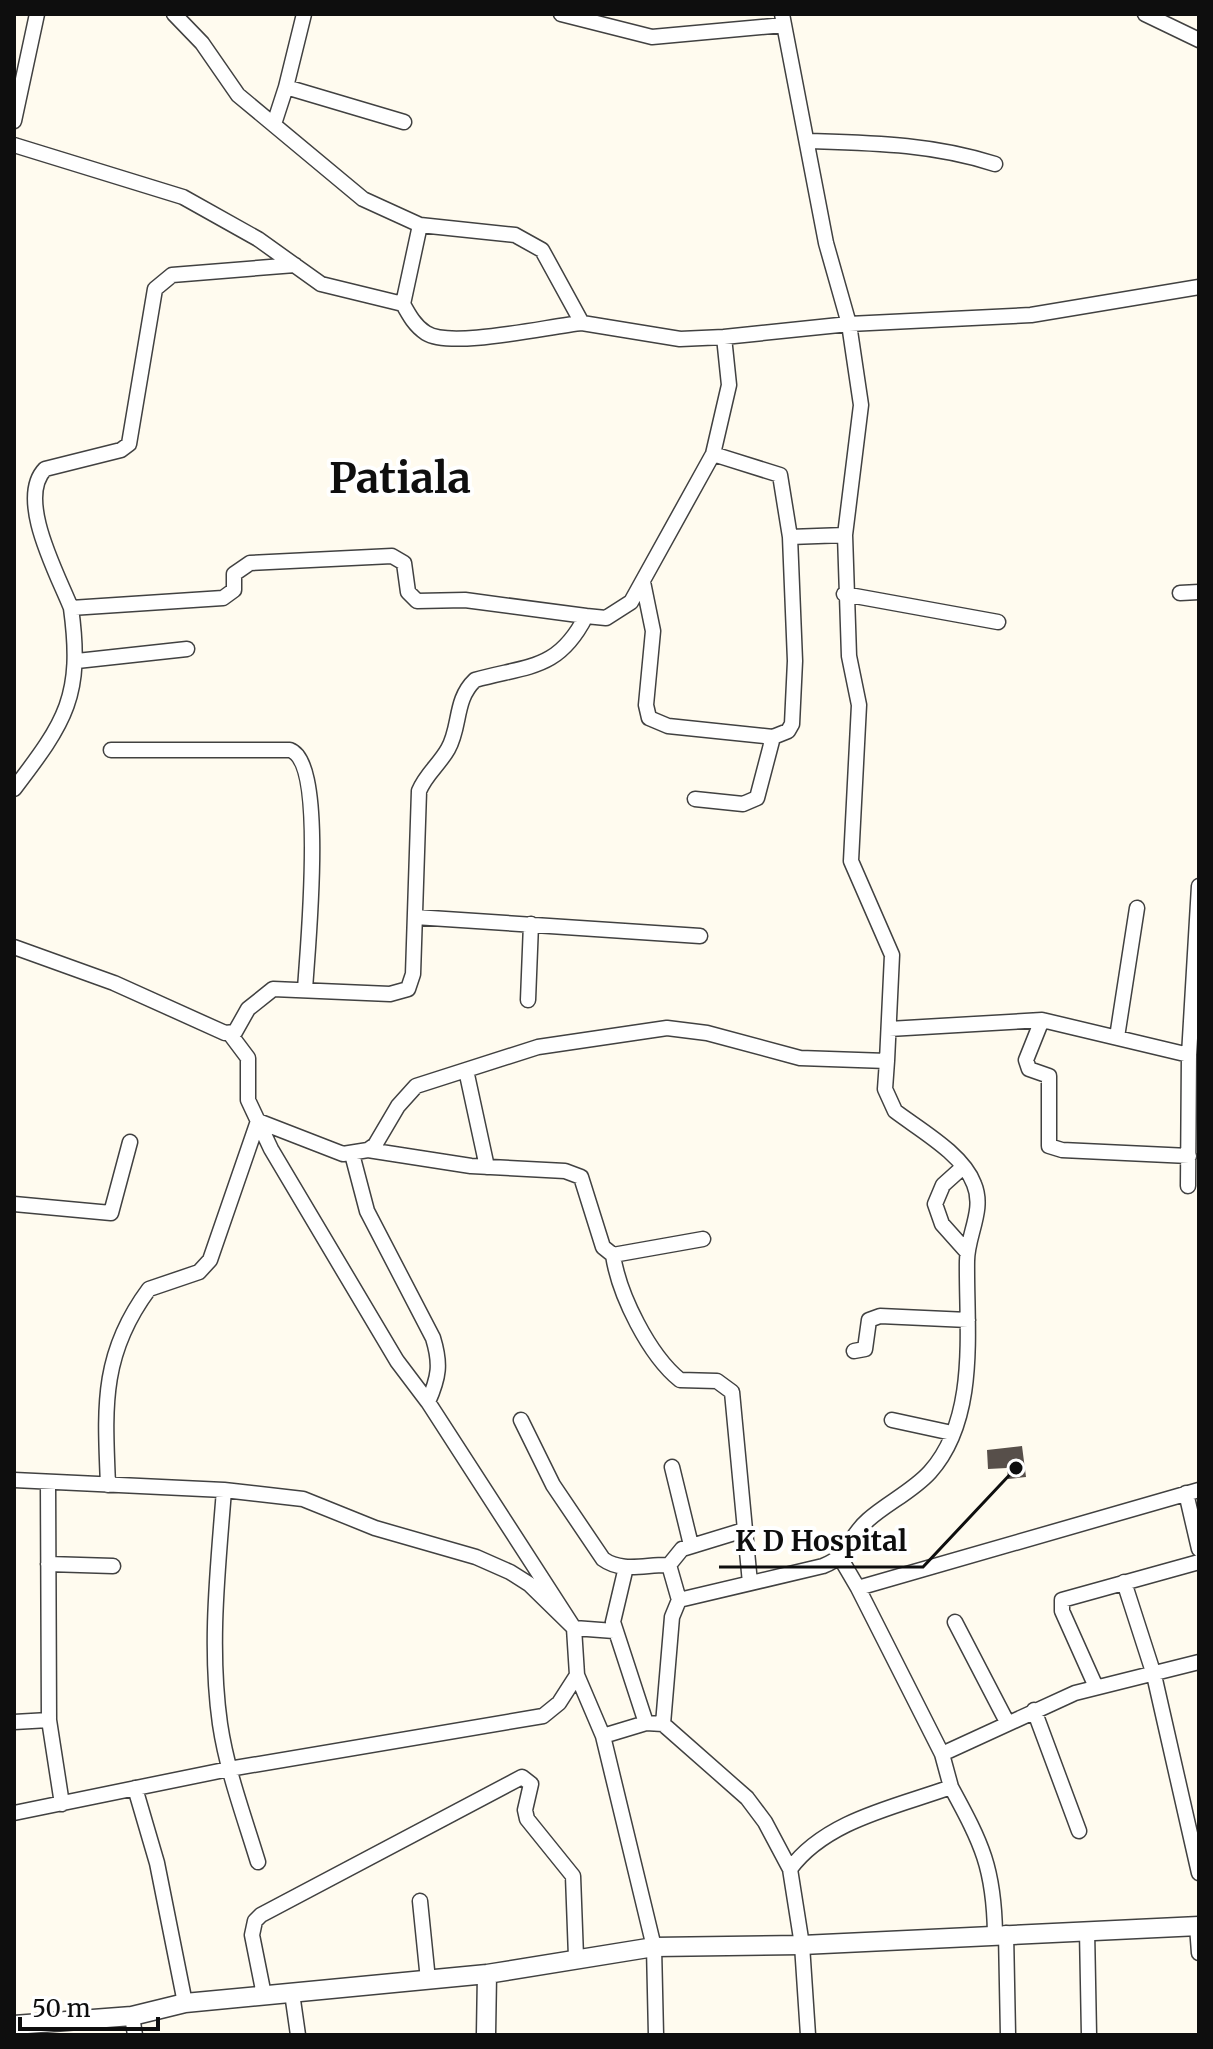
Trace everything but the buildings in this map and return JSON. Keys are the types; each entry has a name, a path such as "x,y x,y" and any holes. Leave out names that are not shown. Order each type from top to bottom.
{"street":[{"path":"14,121 37,14"},
{"path":"174,14 202,43 238,95 363,199 420,225 528,240 542,250 582,323"},
{"path":"274,124 304,14"},
{"path":"561,14 652,37 783,20 809,141 826,243 849,324 861,405 845,535 844,594 849,656 859,705 851,861 882,926 892,955 885,1089 895,1111 963,1167 978,1194 978,1208 967,1252 968,1320 963,1392 952,1433 934,1468 868,1519 841,1559 679,1600"},
{"path":"1145,14 1199,40"},
{"path":"286,87 404,122"},
{"path":"809,141 908,144 951,150 995,164"},
{"path":"14,145 183,197 246,232 321,284 403,304"},
{"path":"420,225 403,304 413,322 427,335 453,341 582,323 680,339 849,324 1031,315 1199,287"},
{"path":"14,789 62,721 77,661 71,608 39,525 36,483 45,469 121,450 129,444 155,289 172,275 295,265"},
{"path":"71,608 223,598 234,590 234,574 250,563 392,556 404,563 408,592 417,601 465,600 606,618 631,602 713,454 729,385 724,337"},
{"path":"643,582 653,631 646,705 649,718 668,726 773,737 788,731 793,715 795,661 790,537 780,475 713,454"},
{"path":"790,537 845,535"},
{"path":"1180,593 1199,592"},
{"path":"844,594 998,622"},
{"path":"230,1034 240,1027 248,1009 261,996 283,988 390,994 408,989 413,974 419,791 424,778 447,751 466,689 475,680 548,662 575,638 586,616"},
{"path":"77,661 187,649"},
{"path":"695,799 743,804 753,801 761,786 773,737"},
{"path":"111,750 290,750 299,755 308,773 311,808 305,990"},
{"path":"1188,1186 1189,1055 1199,886"},
{"path":"1117,1037 1137,908"},
{"path":"415,917 700,936"},
{"path":"528,1000 531,924"},
{"path":"14,947 114,983 230,1034 248,1058 248,1100 367,1313 574,1628 577,1675 603,1736 654,1947 656,2035"},
{"path":"889,1029 1042,1020 1189,1055"},
{"path":"1042,1020 1026,1060 1029,1069 1049,1076 1049,1146 1062,1150 1189,1156"},
{"path":"368,1150 381,1138 409,1091 538,1047 667,1028 707,1033 800,1058 887,1061"},
{"path":"466,1070 487,1167"},
{"path":"258,1121 343,1154 368,1150 487,1167 565,1171 581,1177 603,1247 613,1255 616,1275 630,1308 666,1367 680,1380 717,1381 732,1392 750,1583"},
{"path":"108,1485 105,1397 110,1371 127,1326 149,1289 199,1272 210,1260 258,1121"},
{"path":"14,1204 111,1213 130,1142"},
{"path":"352,1154 367,1211 433,1338 440,1375 428,1402"},
{"path":"963,1167 943,1185 935,1204 942,1224 967,1252"},
{"path":"613,1255 703,1239"},
{"path":"854,1351 865,1349 869,1320 880,1316 968,1320"},
{"path":"521,1420 553,1485 598,1553 613,1566 669,1565"},
{"path":"892,1420 952,1433"},
{"path":"672,1467 691,1545"},
{"path":"14,1480 224,1490 303,1499 391,1534 476,1557 529,1584 574,1628 614,1631"},
{"path":"48,1482 49,1720 62,1804"},
{"path":"224,1490 214,1656 220,1724 229,1769 258,1862"},
{"path":"858,1588 1192,1491 1199,1549"},
{"path":"669,1565 678,1552 691,1545 744,1530"},
{"path":"841,1559 942,1754 951,1787 987,1859 1000,1934 1008,2035"},
{"path":"1096,1687 1062,1611 1062,1600 1199,1562"},
{"path":"48,1564 113,1566"},
{"path":"663,1724 672,1617 679,1600 669,1565"},
{"path":"626,1567 614,1613 614,1631 646,1723"},
{"path":"1124,1582 1154,1675 1199,1873"},
{"path":"955,1622 1007,1722"},
{"path":"942,1754 1034,1710 1096,1687 1199,1662"},
{"path":"14,1813 229,1769 543,1716 559,1703 577,1675"},
{"path":"1034,1710 1079,1831"},
{"path":"14,1722 49,1720"},
{"path":"603,1736 646,1723 663,1724 747,1798 765,1822 790,1869 802,1945 808,2035"},
{"path":"264,1995 252,1935 255,1921 261,1915 522,1777 531,1784 525,1810 527,1819 573,1876 576,1957"},
{"path":"790,1869 802,1852 828,1833 951,1787"},
{"path":"135,1788 157,1863 185,2003"},
{"path":"420,1901 428,1980"},
{"path":"17,2028 132,2016 185,2003 487,1974 576,1957 654,1947 802,1945 1198,1926 1199,1953"},
{"path":"1087,1930 1089,2035"},
{"path":"486,2035 487,1974"},
{"path":"292,1993 298,2035"},
{"path":"132,2016 135,2035"}],"place":[{"name":"K D Hospital","path":"1016,1468"}],"district":[{"name":"Patiala","path":"400,478"}]}
